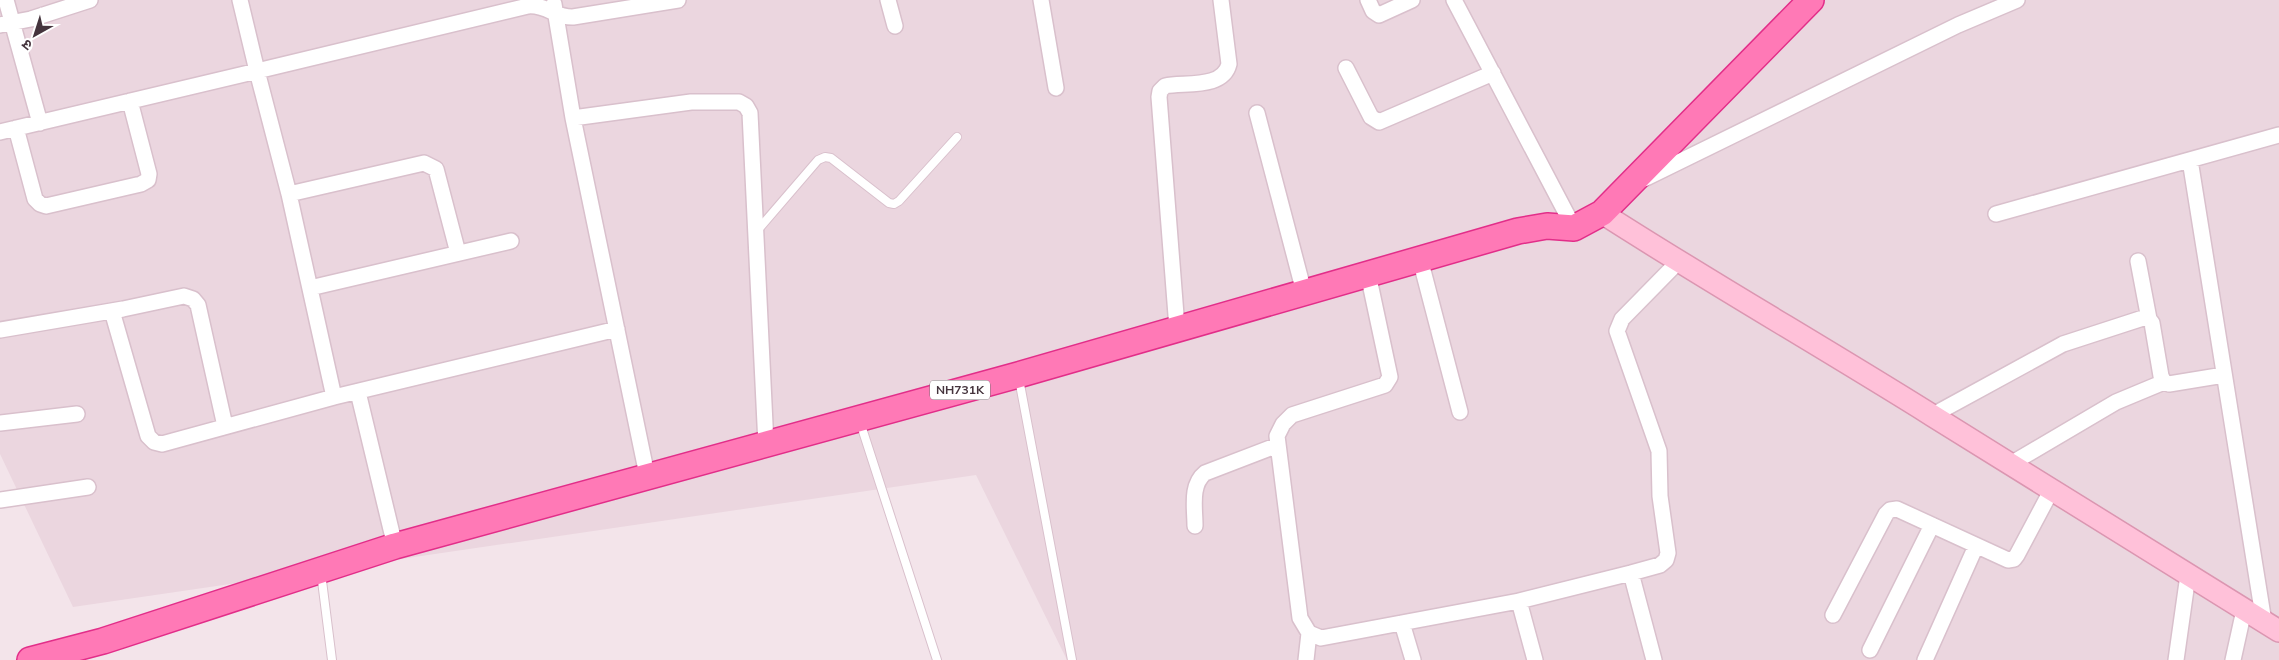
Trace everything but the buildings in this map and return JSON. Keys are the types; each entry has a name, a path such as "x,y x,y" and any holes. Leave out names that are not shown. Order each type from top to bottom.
{"highway":[{"name":"NH731K","path":"30,660 103,641 395,546 647,475 766,445 1018,375 1532,227 1574,228 1602,213 1811,0"}],"main road":[{"path":"1602,213 1678,262 1933,415 2009,465 2272,627"}],"street":[{"path":"6,0 6,24 40,123"},
{"path":"6,24 90,0"},
{"path":"240,0 289,194 334,397"},
{"path":"0,132 528,6 554,6 573,17 678,0"},
{"path":"888,0 895,26"},
{"path":"1041,0 1056,88"},
{"path":"1177,328 1158,97 1160,91 1165,86 1216,80 1227,70 1229,64 1221,0"},
{"path":"1368,0 1373,11 1379,15 1412,0"},
{"path":"1454,0 1574,228"},
{"path":"1627,187 1958,24 2018,0"},
{"path":"554,6 573,118 647,475"},
{"path":"1346,68 1371,117 1379,122 1493,73"},
{"path":"16,128 35,199 40,204 46,206 142,184 148,180 149,174 130,101"},
{"path":"573,118 675,102 739,102 746,106 750,113 766,445"},
{"path":"1256,113 1304,292"},
{"path":"1996,214 2279,135"},
{"path":"2190,160 2224,375 2272,627"},
{"path":"289,194 424,164 431,165 436,169 458,253"},
{"path":"310,288 511,241"},
{"path":"1420,259 1460,412"},
{"path":"2138,260 2161,376 2164,382"},
{"path":"1368,274 1390,377 1389,382 1385,385 1292,415 1283,424 1277,436 1300,618 1304,629 1308,633 1321,638 1519,601 1660,565 1666,560 1668,553 1660,496 1660,451 1617,331 1618,325 1678,262"},
{"path":"0,330 112,311 184,296 193,299 198,305 225,426"},
{"path":"112,311 148,436 154,442 162,444 334,397 617,328"},
{"path":"1933,415 2062,344 2136,319 2149,319"},
{"path":"2009,465 2116,402 2164,382 2169,384 2224,375"},
{"path":"358,392 395,546"},
{"path":"0,423 76,414"},
{"path":"1195,526 1195,486 1198,478 1205,473 1278,445"},
{"path":"0,500 88,487"},
{"path":"1833,615 1886,514 1890,510 1897,509 2008,560 2014,559 2051,491"},
{"path":"1870,650 1932,525"},
{"path":"1925,660 1976,546"},
{"path":"1631,573 1654,660"},
{"path":"2176,660 2188,575"},
{"path":"1519,601 1535,660"},
{"path":"2233,660 2244,610"},
{"path":"1402,623 1413,660"},
{"path":"1306,660 1308,633"}],"lane":[{"path":"756,232 818,160 825,157 831,158 889,203 894,204 899,201 957,137"},
{"path":"1018,375 1072,660"},
{"path":"858,418 937,660"},
{"path":"321,570 332,660"}],"shaded area":[{"path":"0,0 2279,0 2279,660 1067,660 976,475 73,607 0,454"}]}
